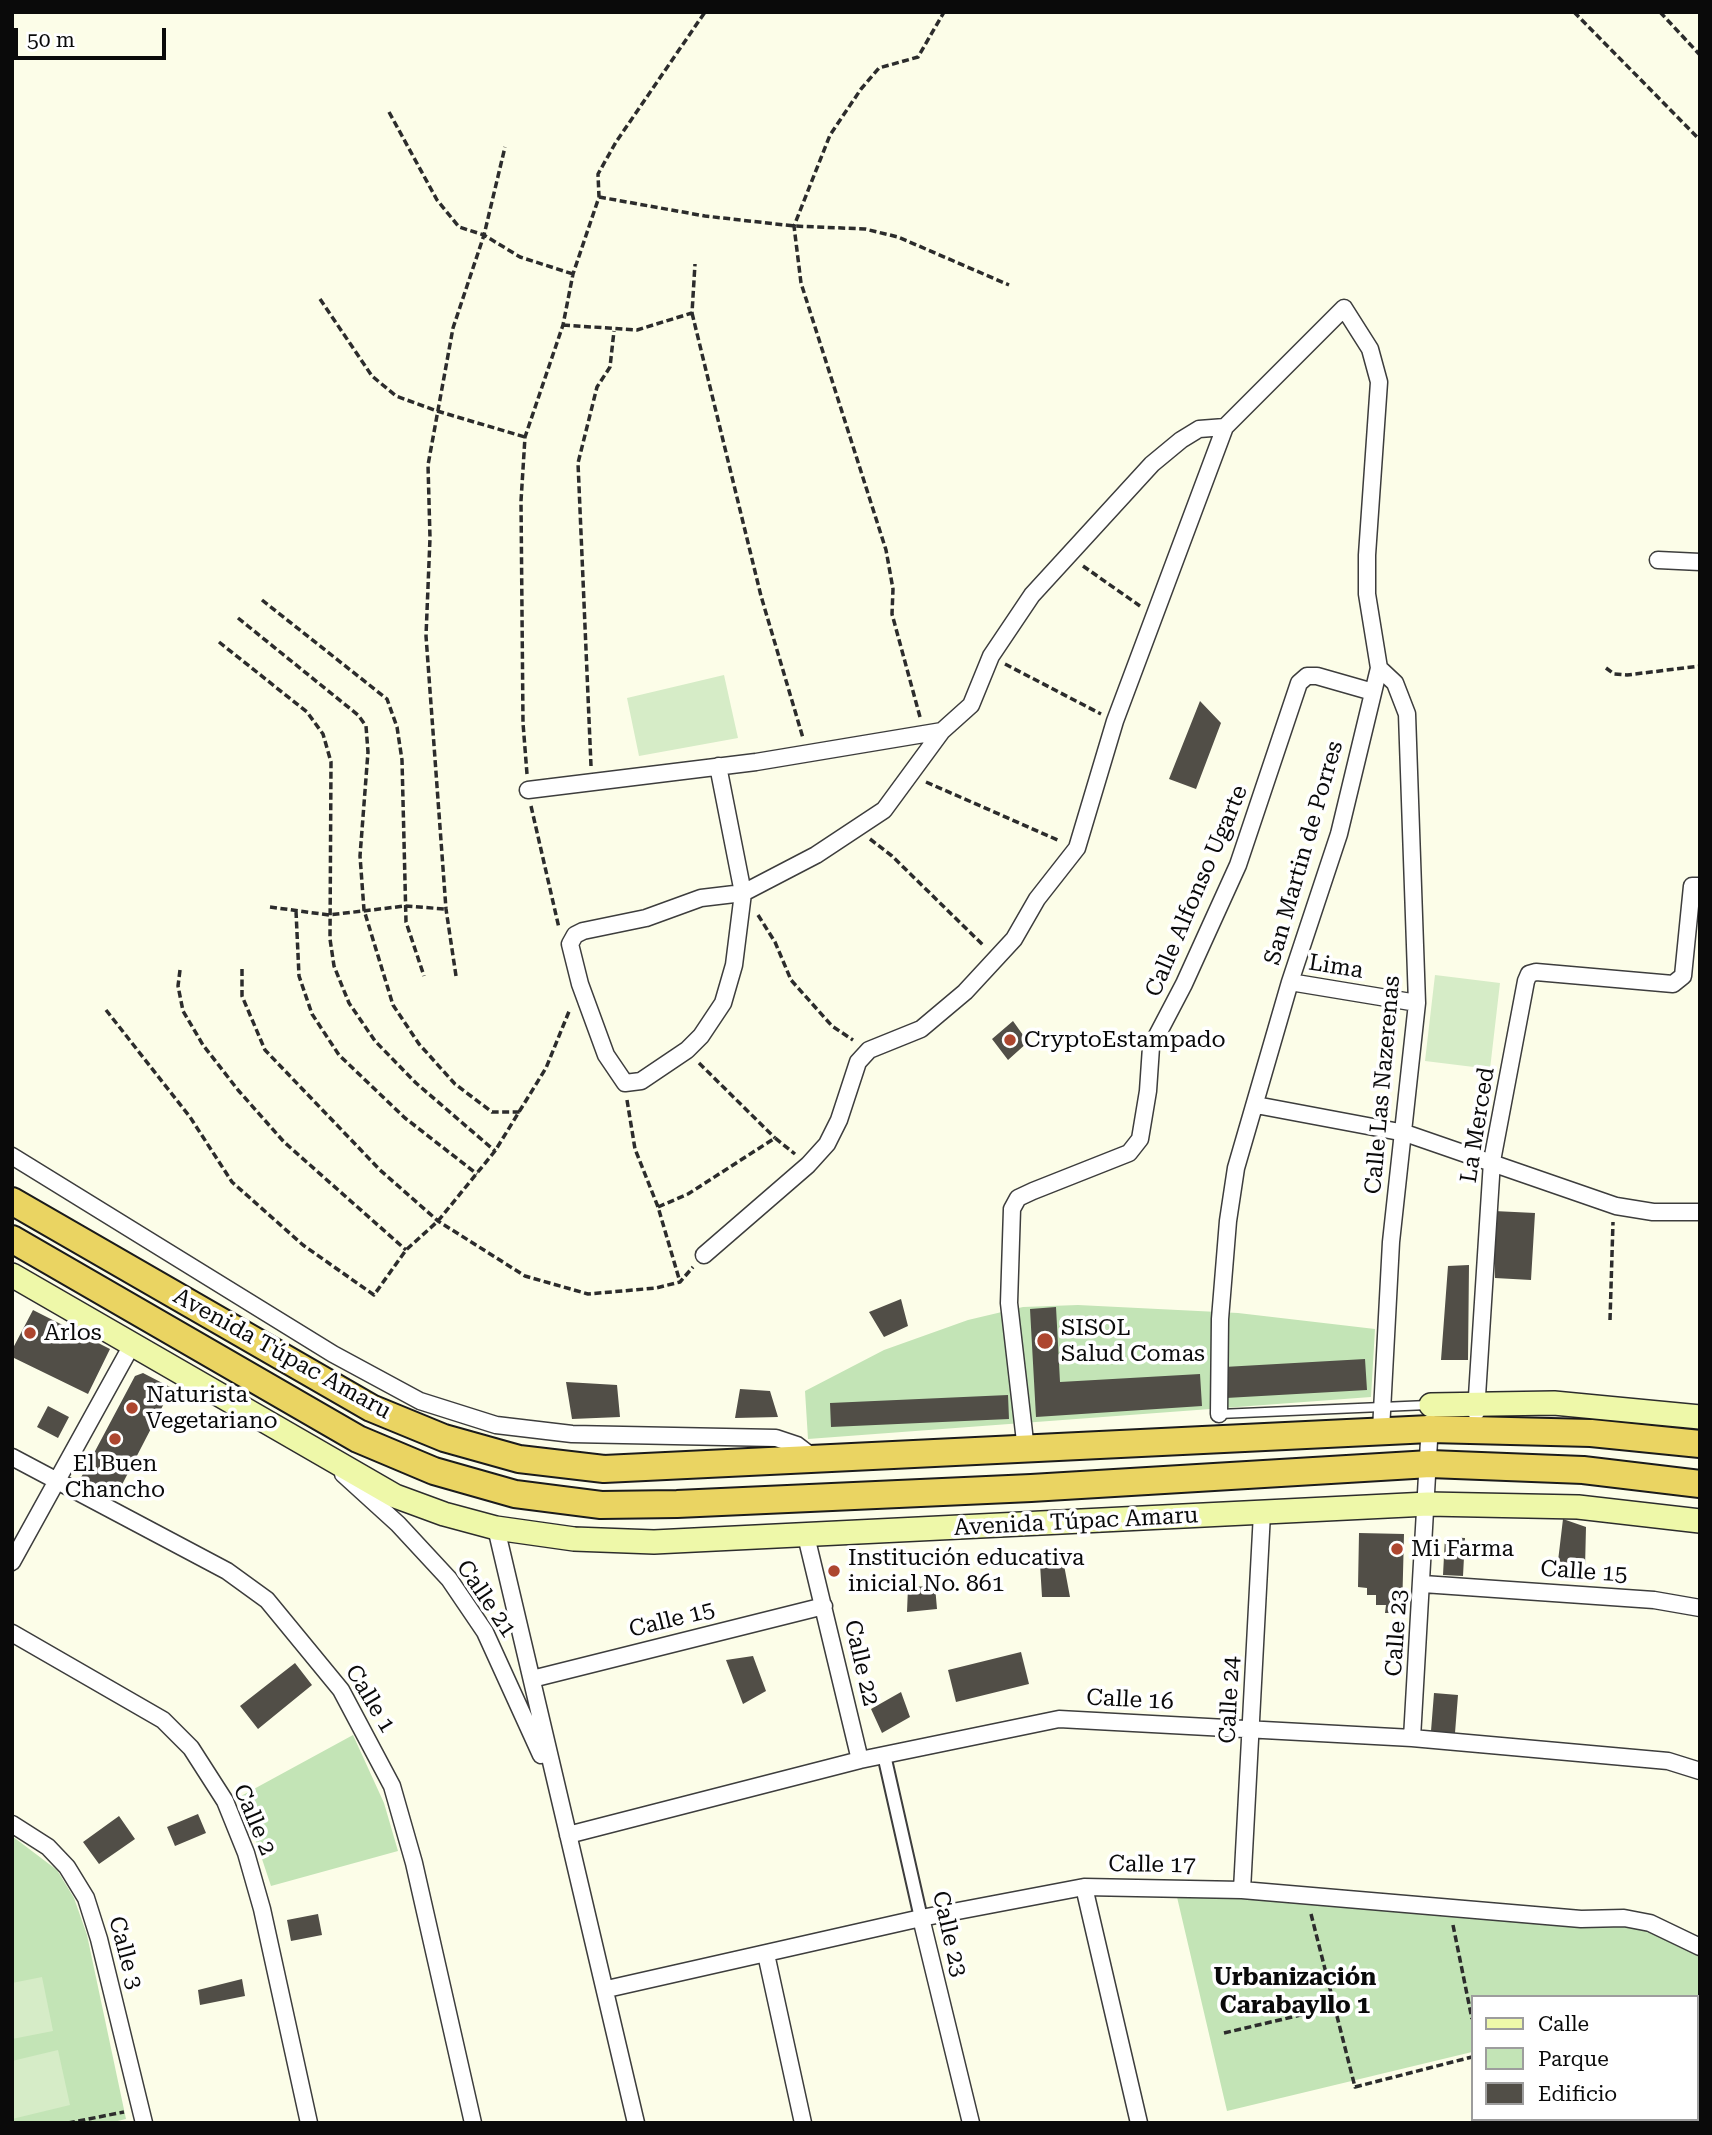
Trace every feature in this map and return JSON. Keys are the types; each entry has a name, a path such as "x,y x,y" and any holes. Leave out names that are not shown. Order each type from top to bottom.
{"highway":[{"name":"Avenida Túpac Amaru","path":"12,1201 371,1408 444,1438 519,1459 604,1469 816,1460 1026,1450 1382,1418 1475,1416 1591,1433 1700,1444"},
{"name":"Avenida Túpac Amaru","path":"12,1239 358,1439 435,1471 515,1494 601,1505 677,1504 1031,1488 1430,1464 1583,1470 1700,1484"}],"main road":[{"name":"Avenida Túpac Amaru","path":"12,1275 394,1496 444,1514 496,1528 574,1539 654,1542 1428,1504 1578,1507 1700,1521"},
{"path":"1475,1416 1554,1403 1700,1417"}],"street":[{"name":"San Martin de Porres","path":"1219,1414 1220,1319 1228,1221 1236,1168 1290,982 1339,834 1379,668 1367,594 1368,524 1379,382 1370,349 1344,308 1225,427"},
{"path":"704,1255 808,1165 827,1144 858,1062 869,1050 921,1029 965,992 1014,939 1037,899 1077,848 1115,721 1225,427 1199,429 1152,464 1032,595 991,656 971,705 942,731 884,810 816,855 743,893 701,898 646,918 583,931 570,944 580,984 606,1055 625,1083 641,1081 687,1050 701,1037 723,1003 734,965 743,893 718,766"},
{"path":"1658,560 1700,562"},
{"name":"Calle Las Nazerenas","path":"1379,668 1395,683 1407,714 1417,1003 1405,1133 1391,1242 1382,1418"},
{"name":"Calle Alfonso Ugarte","path":"1026,1450 1009,1303 1012,1209 1018,1198 1129,1153 1140,1139 1148,1091 1151,1047 1184,984 1238,864 1299,683 1307,676 1317,676 1373,692"},
{"path":"528,790 808,754 942,731"},
{"name":"La Merced","path":"1475,1416 1492,1161 1529,974 1673,984 1683,976 1692,886 1700,886"},
{"name":"Lima","path":"1290,982 1417,1003"},
{"path":"1256,1105 1405,1133 1492,1161 1507,1171 1562,1186 1616,1206 1653,1213 1700,1212"},
{"path":"12,1142 14,1157 333,1354 420,1401 496,1425 572,1434 776,1438 797,1445 816,1460"},
{"path":"12,1562 133,1343"},
{"name":"Calle 23","path":"1412,1738 1428,1504 1431,1417"},
{"name":"Calle 1","path":"12,1457 56,1483 227,1571 267,1600 341,1690 392,1786 414,1863 473,2123"},
{"name":"Calle 21","path":"328,1460 398,1524 449,1579 485,1632 520,1703 559,1797"},
{"name":"Calle 24","path":"1242,1890 1262,1513"},
{"name":"Calle 21","path":"496,1528 607,1989 635,2121"},
{"name":"Calle 22","path":"806,1536 860,1760"},
{"name":"Calle 15","path":"1423,1584 1640,1599 1700,1608"},
{"name":"Calle 15","path":"531,1679 824,1606"},
{"name":"Calle 2","path":"12,1633 163,1720 191,1748 225,1801 246,1853 262,1909 309,2123"},
{"name":"Calle 16","path":"568,1835 860,1760 1059,1719 1412,1738 1668,1761 1700,1771"},
{"name":"Calle 23","path":"884,1755 971,2123"},
{"name":"Calle 3","path":"12,1824 48,1847 67,1867 86,1898 99,1939 142,2116"},
{"path":"1084,1887 1139,2123"},
{"name":"Calle 17","path":"607,1989 921,1919 1084,1887 1242,1890 1650,1923 1700,1947"},
{"path":"766,1954 803,2123"},
{"path":"618,2123 635,2121"}],"lane":[{"path":"1219,1414 1382,1418"}],"path":[{"path":"570,944 556,925 528,790 523,723 521,501 525,437 563,325 573,274 599,197 598,174 616,142 705,12"},
{"path":"925,736 892,614 893,589 886,550 801,283 794,226 830,135 861,89 879,68 918,57 944,12"},
{"path":"1574,12 1700,140"},
{"path":"1660,12 1700,55"},
{"path":"1664,18 1669,12"},
{"path":"389,112 438,200 459,227 484,236 520,257 573,274"},
{"path":"456,976 446,909 426,636 430,538 428,464 453,328 484,236 505,147"},
{"path":"599,197 705,216 794,226 865,229 898,237 1009,285"},
{"path":"695,264 692,313 761,596 808,754"},
{"path":"320,299 372,376 396,396 525,437"},
{"path":"563,325 614,331 637,330 692,313"},
{"path":"592,782 578,463 597,387 610,367 614,331"},
{"path":"1070,555 1117,592 1153,614"},
{"path":"262,600 387,699 397,727 401,760 406,922 424,976"},
{"path":"238,618 358,715 366,726 368,752 360,856 364,910 393,1005 419,1044 455,1084 492,1112 522,1112"},
{"path":"219,642 307,712 323,734 331,762 329,915 334,966 349,1003 375,1041 416,1083 495,1151"},
{"path":"991,656 1115,721"},
{"path":"1606,668 1614,674 1627,675 1700,666"},
{"path":"908,774 1077,848"},
{"path":"854,828 892,856 997,958"},
{"path":"743,893 775,942 791,980 811,1006 832,1026 869,1050"},
{"path":"270,907 329,915 405,906 446,909"},
{"path":"296,911 299,976 313,1014 340,1055 405,1118 477,1174"},
{"path":"242,969 242,996 265,1050 380,1170 439,1221 526,1276 588,1294 656,1289 680,1282 704,1255"},
{"path":"180,970 178,986 183,1011 203,1045 238,1090 284,1142 406,1251"},
{"path":"106,1010 190,1117 232,1182 303,1245 373,1295 406,1251 439,1221 495,1151 522,1112 546,1068 580,984"},
{"path":"687,1050 775,1138 808,1165"},
{"path":"625,1083 635,1149 658,1207 680,1282"},
{"path":"658,1207 688,1194 775,1138"},
{"path":"1610,1320 1611,1234 1616,1206"},
{"path":"1306,1895 1355,2087 1470,2058"},
{"path":"1449,1908 1470,2009"},
{"path":"1224,2033 1335,2007"},
{"path":"68,2123 142,2116"}],"green space":[{"path":"724,675 738,738 639,756 627,698"},
{"path":"1435,975 1500,983 1490,1069 1425,1061"},
{"path":"1078,1305 1238,1313 1375,1329 1371,1397 808,1439 805,1391 884,1350 968,1320 1023,1307"},
{"path":"353,1735 384,1803 398,1851 271,1886 241,1796"},
{"path":"12,1836 57,1870 74,1898 87,1935 126,2119 109,2123 12,2123"},
{"path":"1239,1896 1305,1904 1623,1924 1647,1929 1700,1955 1700,2085 1698,1995 1470,1995 1470,2052 1227,2111 1177,1897"},
{"path":"42,1977 53,2031 12,2039 12,1983"},
{"path":"58,2050 70,2105 12,2119 12,2061"}],"building":[{"path":"1200,701 1221,723 1196,789 1169,779"},
{"name":"CryptoEstampado","path":"1013,1021 1028,1042 1008,1060 992,1039"},
{"path":"1494,1211 1535,1213 1531,1280 1495,1278"},
{"path":"1469,1265 1468,1360 1441,1360 1448,1266"},
{"path":"901,1299 908,1326 884,1337 869,1312"},
{"name":"SISOL Salud Comas","path":"1056,1307 1060,1382 1200,1374 1202,1406 1036,1417 1030,1309"},
{"path":"33,1310 110,1349 88,1394 12,1357 12,1350"},
{"name":"SISOL Salud Comas","path":"1365,1359 1367,1390 1226,1398 1224,1367"},
{"path":"143,1373 172,1388 112,1504 77,1485 135,1376"},
{"path":"566,1382 617,1385 620,1417 572,1419"},
{"path":"740,1389 770,1391 778,1417 735,1418"},
{"name":"SISOL Salud Comas","path":"1008,1395 1009,1419 831,1427 830,1403"},
{"path":"48,1406 69,1417 58,1438 37,1427"},
{"path":"1563,1519 1586,1527 1585,1568 1558,1561"},
{"path":"1359,1533 1404,1534 1402,1613 1385,1613 1386,1605 1376,1605 1376,1595 1367,1595 1367,1588 1358,1587"},
{"path":"1445,1537 1465,1538 1463,1576 1443,1575"},
{"path":"1040,1564 1064,1565 1070,1597 1042,1597"},
{"path":"935,1586 937,1609 907,1612 908,1587"},
{"path":"1021,1652 1029,1684 956,1702 948,1670"},
{"path":"753,1656 766,1691 743,1704 726,1660"},
{"path":"295,1663 312,1685 258,1729 240,1706"},
{"path":"901,1692 910,1717 882,1733 871,1709"},
{"path":"1434,1693 1458,1695 1455,1733 1431,1731"},
{"path":"198,1814 206,1833 175,1846 167,1827"},
{"path":"119,1816 135,1839 99,1864 83,1842"},
{"path":"318,1914 322,1935 291,1941 287,1920"},
{"path":"242,1979 245,1996 200,2005 198,1990"}],"place":[{"name":"CryptoEstampado","path":"1010,1040"},
{"name":"Arlos","path":"30,1333"},
{"name":"SISOL Salud Comas","path":"1045,1341"},
{"name":"Naturista Vegetariano","path":"132,1408"},
{"name":"El Buen Chancho","path":"115,1439"},
{"name":"Mi Farma","path":"1397,1549"},
{"name":"Institución educativa inicial No. 861","path":"834,1571"}],"district":[{"name":"Urbanización Carabayllo 1","path":"1295,1992"}]}
